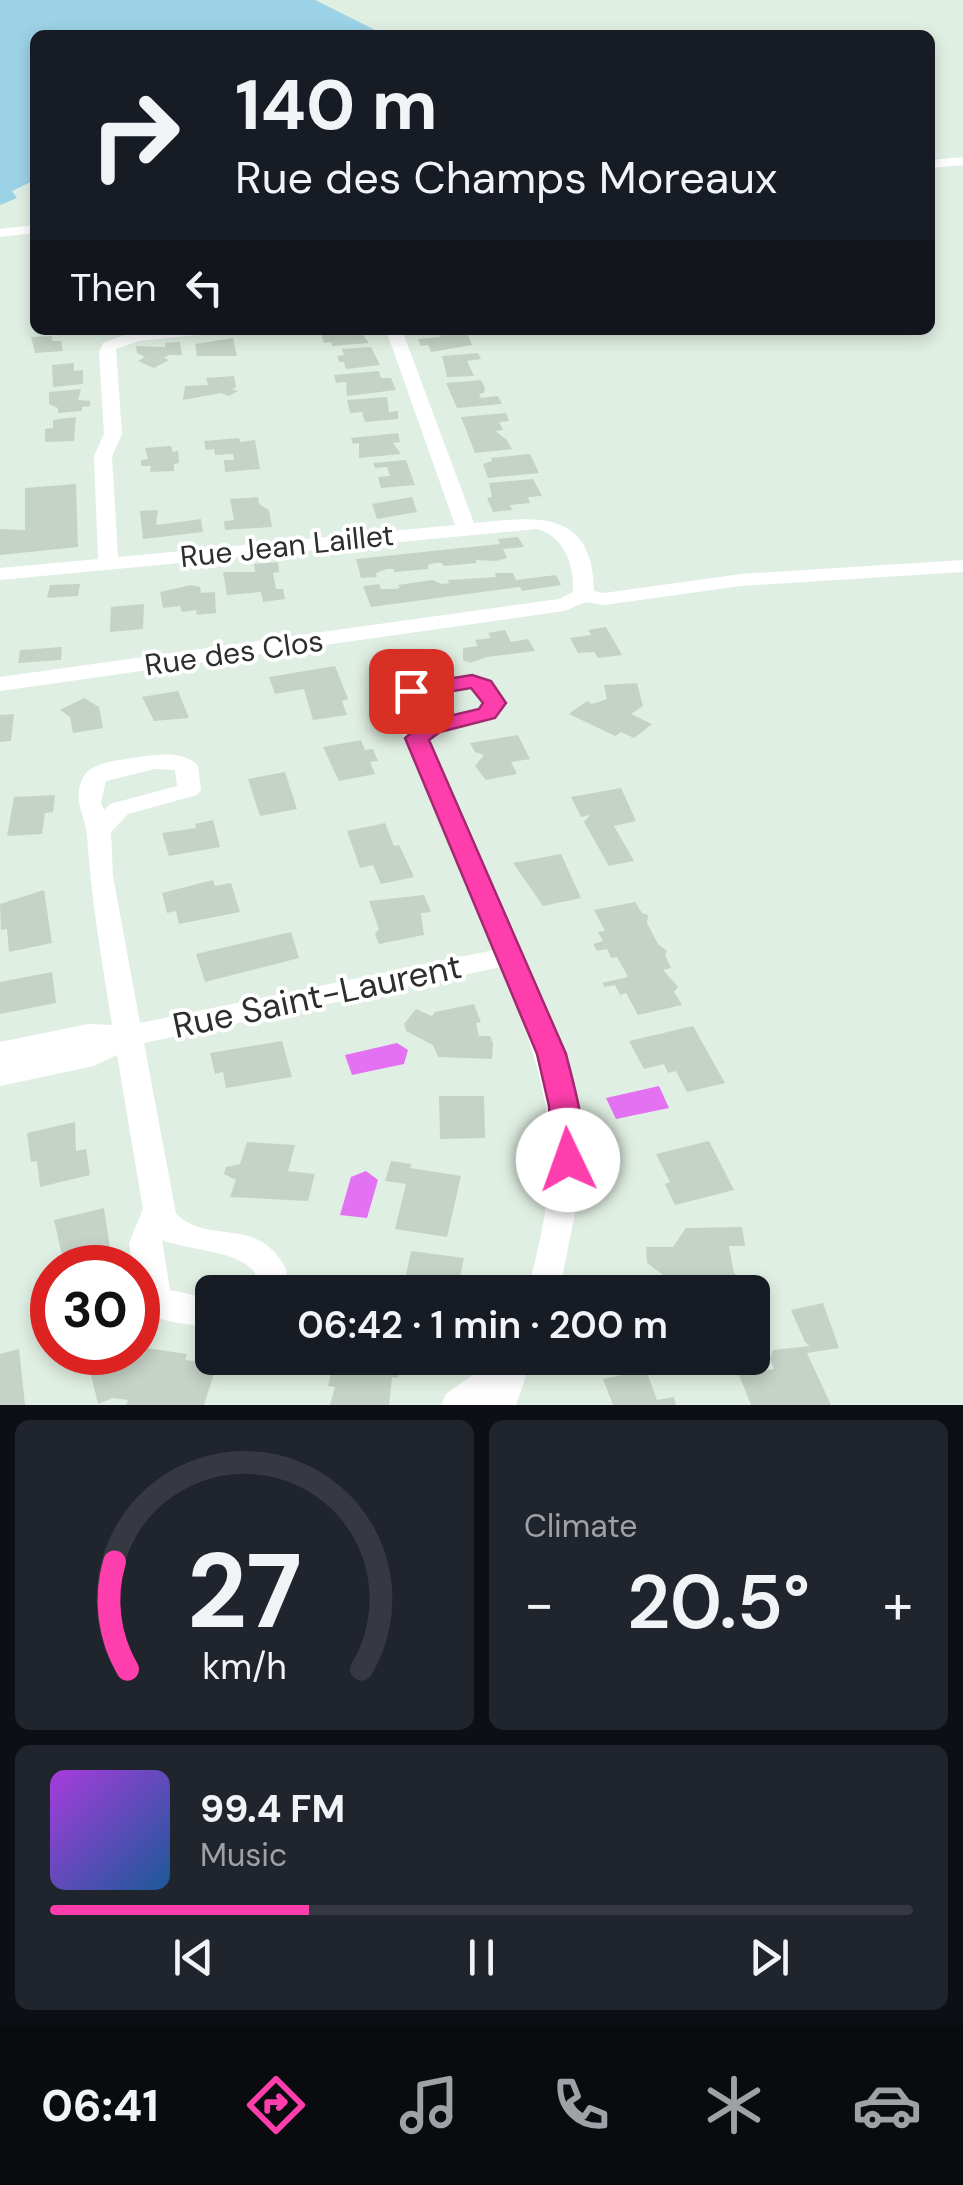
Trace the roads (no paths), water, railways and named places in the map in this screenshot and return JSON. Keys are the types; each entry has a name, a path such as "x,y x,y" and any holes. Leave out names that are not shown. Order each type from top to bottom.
{"street":[{"path":"935,164 963,161"},
{"path":"0,233 30,230"},
{"path":"108,563 104,456 113,434 109,346 146,335"},
{"path":"396,335 466,528"},
{"name":"Rue Jean Laillet","path":"0,574 528,523 560,530 586,585 583,595"},
{"name":"Rue des Clos","path":"0,684 564,605 583,595 604,599 741,580 963,566"},
{"path":"416,738 552,1054 567,1132 563,1214 547,1275"},
{"path":"99,830 100,876 158,1211 176,1235 248,1246 259,1252 271,1275"},
{"name":"Rue Saint-Laurent","path":"0,1053 88,1034 127,1036 508,956"},
{"name":"Rue Saint-Laurent","path":"0,1075 94,1054 127,1036"},
{"path":"158,1211 145,1242 155,1298 167,1306 195,1310"},
{"path":"458,1405 496,1375"},
{"path":"499,1405 509,1375"}]}
